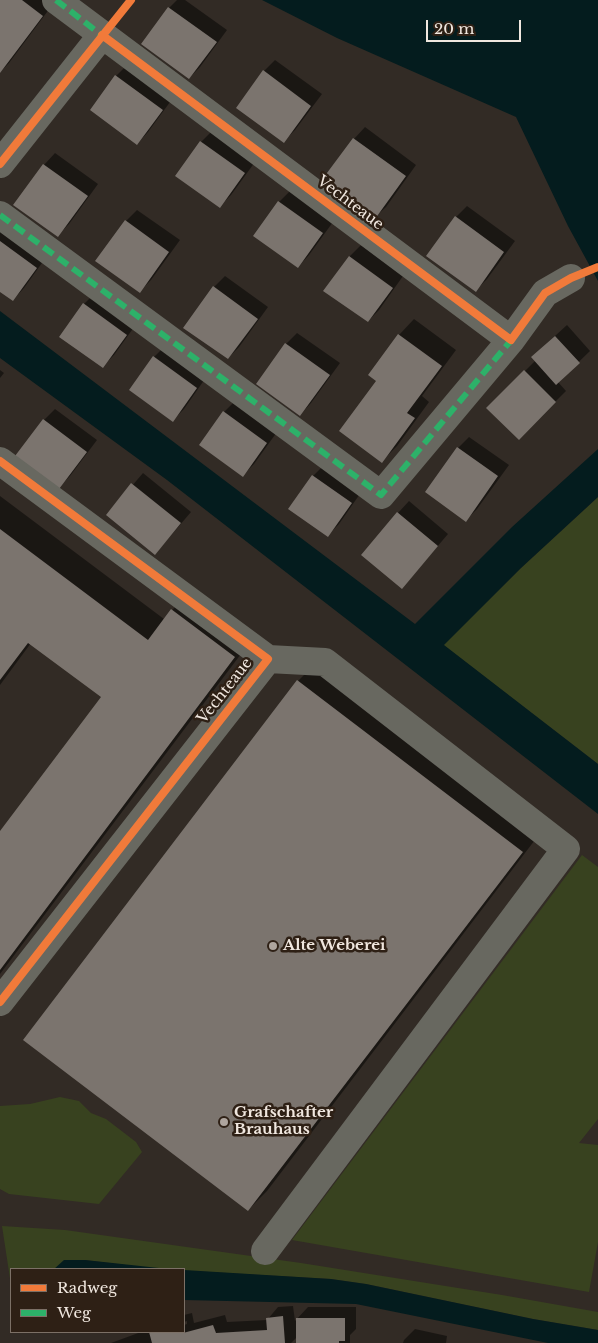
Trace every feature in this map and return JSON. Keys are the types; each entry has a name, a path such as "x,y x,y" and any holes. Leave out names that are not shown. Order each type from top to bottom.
{"street":[{"name":"Vechteaue","path":"56,0 512,340"},
{"path":"0,164 102,35"},
{"path":"0,215 381,495 512,340 545,293 571,278"},
{"name":"Vechteaue","path":"0,461 268,659 0,1002"},
{"path":"265,1251 566,849 325,662 268,659"}],"green space":[{"path":"598,497 598,764 443,645 521,568"},
{"path":"582,855 598,867 598,1119 579,1143 598,1145 598,1242 589,1292 292,1240"},
{"path":"60,1097 79,1101 91,1113 106,1119 136,1142 142,1152 99,1204 9,1194 0,1189 0,1106 30,1104"},
{"path":"2,1226 65,1230 301,1263 598,1312 598,1330 533,1319 366,1284 331,1279 185,1271 185,1268 148,1268 85,1260 57,1268 10,1268 10,1278"}],"water":[{"path":"262,0 598,0 598,281 568,226 516,117 337,38"},
{"path":"0,311 415,624 512,527 598,449 598,497 521,568 444,645 598,764 598,814 167,480 0,358"},
{"path":"64,1260 85,1260 159,1268 55,1268"},
{"path":"185,1270 331,1279 366,1284 533,1319 598,1330 598,1343 548,1343 356,1304 185,1300"}],"building":[{"path":"0,0 22,0 43,16 0,73"},
{"path":"168,7 217,42 189,79 141,44"},
{"path":"263,70 311,106 284,143 236,108"},
{"path":"115,75 163,110 137,145 90,110"},
{"path":"353,138 406,176 375,219 321,181"},
{"path":"200,141 245,173 220,208 175,176"},
{"path":"43,164 88,196 58,237 13,205"},
{"path":"278,201 323,233 298,268 253,236"},
{"path":"455,216 504,252 476,292 426,256"},
{"path":"125,220 169,252 140,293 95,261"},
{"path":"0,241 37,268 13,301 0,292"},
{"path":"349,256 393,288 368,322 323,291"},
{"path":"213,286 258,319 228,359 183,328"},
{"path":"83,303 127,335 103,368 59,337"},
{"path":"398,334 442,366 407,413 415,418 382,463 339,431 376,381 368,375"},
{"path":"555,336 580,363 556,385 531,357"},
{"path":"285,343 330,375 300,416 256,384"},
{"path":"153,356 197,388 173,422 129,390"},
{"path":"524,370 556,402 519,440 486,408"},
{"path":"223,411 267,443 243,477 199,445"},
{"path":"43,419 87,452 59,489 15,456"},
{"path":"457,447 498,476 466,522 425,492"},
{"path":"312,475 352,503 328,537 288,509"},
{"path":"131,483 181,523 155,555 106,515"},
{"path":"397,512 438,546 402,589 361,555"},
{"path":"0,529 148,640 171,609 235,657 0,970 0,831 101,697 28,643 0,680"},
{"name":"Alte Weberei","path":"297,680 523,852 248,1211 23,1040"},
{"path":"283,1316 285,1343 152,1343 149,1333 185,1333 213,1325 216,1333 267,1330 266,1318"},
{"path":"296,1318 345,1318 345,1341 339,1341 339,1343 296,1343"}],"marked path":[{"path":"56,0 104,37"},
{"path":"0,215 381,495 513,338"}],"cycle path":[{"path":"0,164 131,0"},
{"path":"102,35 511,340 545,293 571,278 598,267"},
{"path":"0,461 268,659 0,1002"}],"place":[{"name":"Alte Weberei","path":"273,946"},
{"name":"Grafschafter Brauhaus","path":"224,1122"}]}
